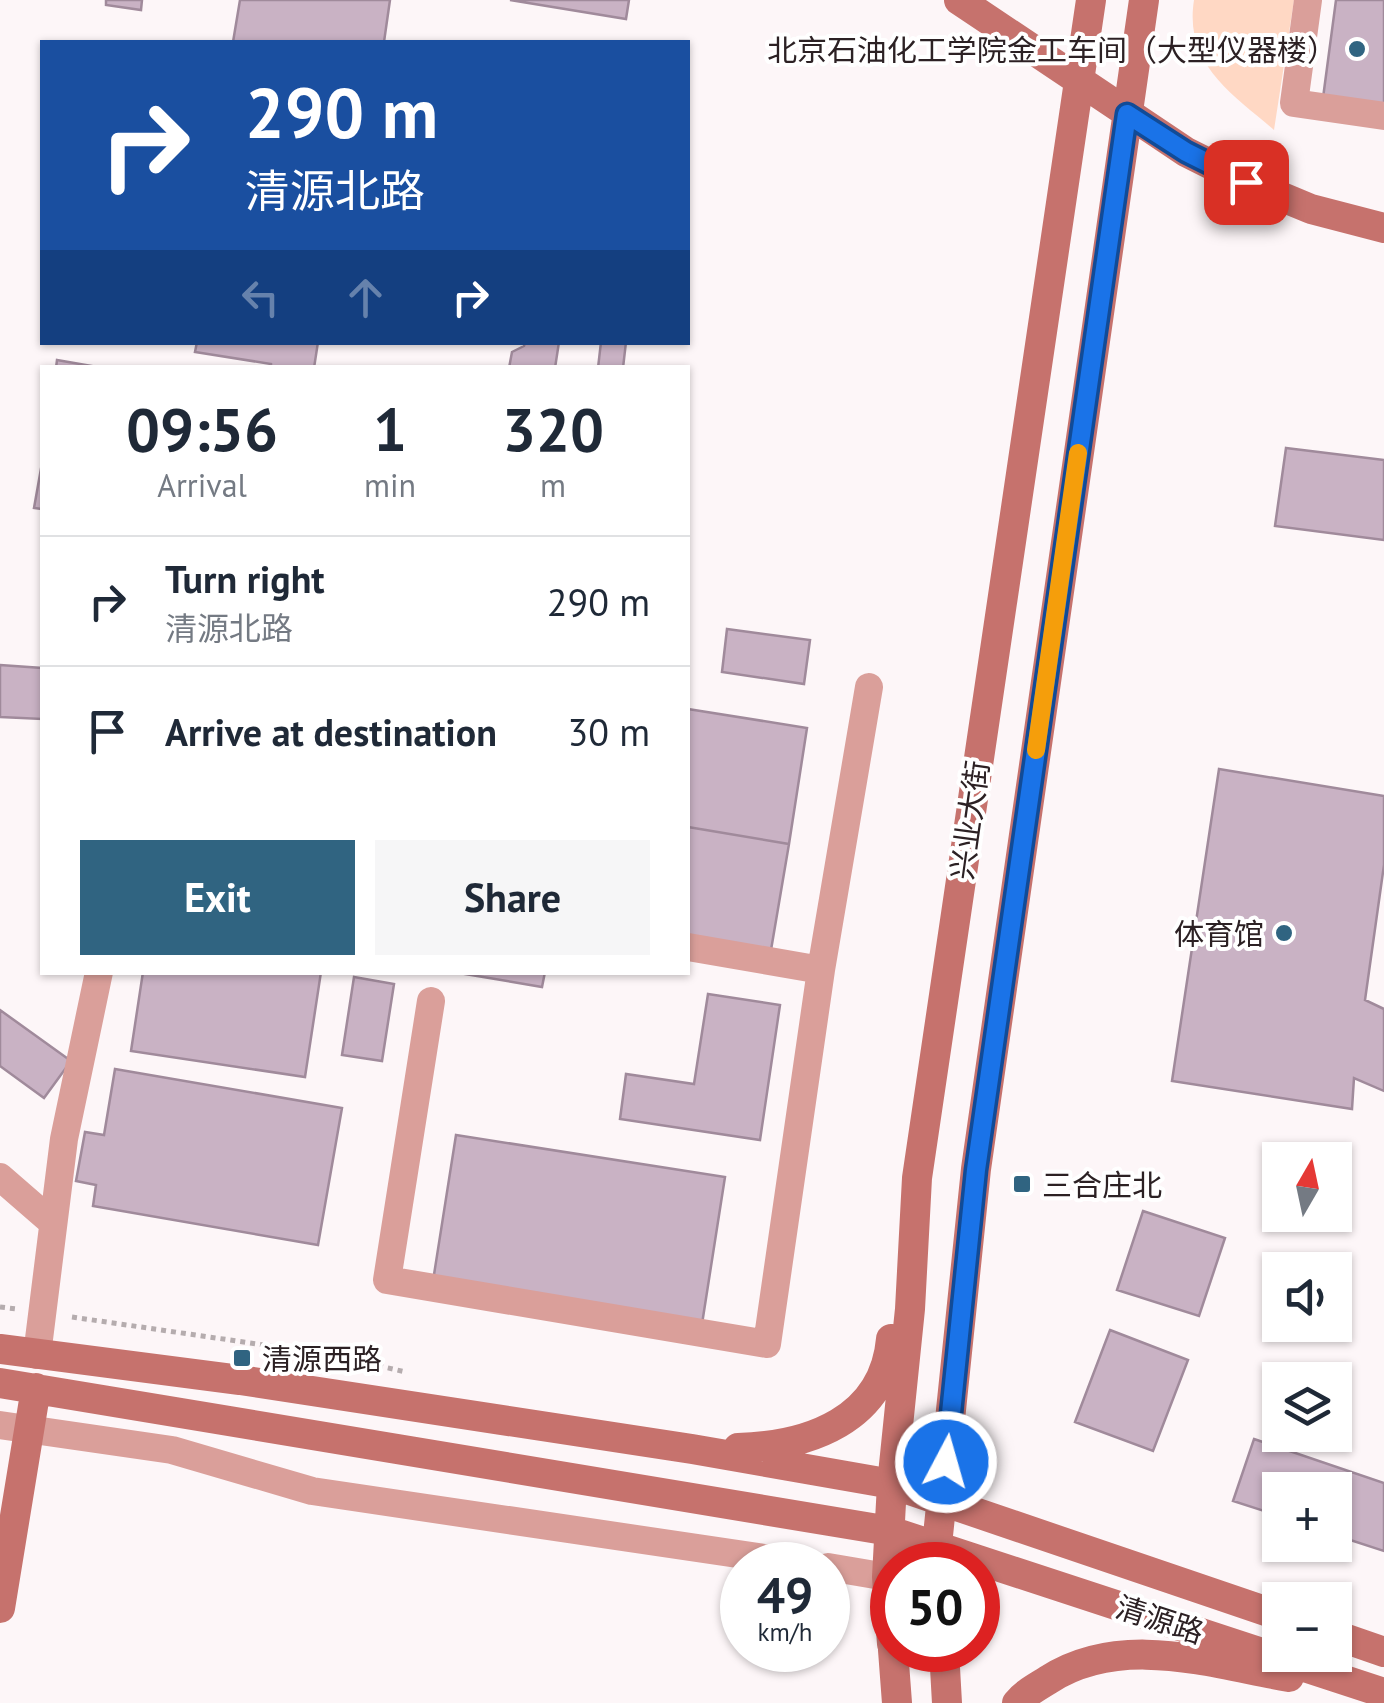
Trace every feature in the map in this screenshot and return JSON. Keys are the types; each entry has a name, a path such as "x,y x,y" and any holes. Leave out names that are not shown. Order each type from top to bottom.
{"main road":[{"path":"959,0 1186,152 1310,209 1384,228"},
{"name":"兴业大街","path":"889,1542 917,1178 1091,0"},
{"name":"兴业大街","path":"939,1542 976,1170 1144,0"},
{"path":"692,1450 756,1448 820,1435 855,1412 878,1386 890,1352 896,1266 917,1178"},
{"path":"0,1349 240,1380 692,1450 892,1484 942,1499"},
{"path":"0,1382 890,1531 912,1542"},
{"path":"0,1608 15,1427 36,1388"},
{"name":"清源路","path":"942,1499 1262,1610"},
{"name":"清源路","path":"1000,1574 1384,1694"},
{"path":"1352,1641 1384,1652"},
{"path":"1017,1703 1060,1672 1114,1654 1159,1654 1384,1694"},
{"name":"兴业大街","path":"895,1672 897,1703"},
{"path":"945,1672 947,1703"}],"street":[{"path":"1308,0 1294,104 1384,116"},
{"path":"430,1002 386,1280 768,1344 822,970 869,687"},
{"path":"690,948 822,970"},
{"path":"37,1355 64,1138 98,975"},
{"path":"0,1177 53,1223"},
{"path":"15,1427 172,1450 312,1491 720,1551"}],"path":[{"path":"0,1307 326,1354 410,1372"}],"shaded area":[{"path":"1194,0 1294,0 1274,130 1227,89 1204,60 1196,42"}],"building":[{"path":"106,0 142,0 141,10 106,5"},
{"path":"240,0 390,0 384,40 233,40"},
{"path":"510,0 629,0 626,19"},
{"name":"北京石油化工学院金工车间（大型仪器楼）","path":"1336,0 1384,0 1384,106 1323,98"},
{"path":"196,345 318,345 314,365 271,365 195,352"},
{"path":"559,345 555,365 510,365 512,352 524,346"},
{"path":"601,345 626,345 623,365 598,365"},
{"path":"57,360 86,365 56,365"},
{"path":"1286,448 1384,460 1384,540 1275,526"},
{"path":"40,474 40,509 34,508"},
{"path":"727,629 810,640 804,684 722,672"},
{"path":"0,665 40,668 40,719 0,717"},
{"path":"690,709 807,728 789,844 690,827"},
{"name":"体育馆","path":"1219,769 1384,796 1384,865 1365,1000 1384,1009 1384,1091 1354,1078 1352,1109 1172,1081"},
{"path":"690,827 789,844 771,950 690,936"},
{"path":"143,975 321,975 305,1077 131,1051"},
{"path":"471,975 544,975 542,987"},
{"path":"354,977 394,984 382,1061 342,1055"},
{"path":"708,994 780,1005 760,1140 620,1119 626,1074 694,1084"},
{"path":"0,1010 71,1061 44,1098 0,1066"},
{"path":"115,1069 342,1108 318,1245 93,1206 96,1185 76,1181 85,1132 104,1135"},
{"path":"456,1135 725,1177 702,1324 433,1281"},
{"path":"1143,1211 1225,1238 1199,1316 1117,1290"},
{"path":"1110,1330 1188,1360 1153,1451 1075,1422"},
{"path":"1254,1439 1262,1442 1262,1452 1292,1452 1352,1472 1262,1472 1262,1510 1233,1501"},
{"path":"1352,1472 1384,1483 1384,1551 1352,1541"}],"slow traffic":[{"path":"1036,750 1078,453"}],"place":[{"name":"北京石油化工学院金工车间（大型仪器楼）","path":"1357,49"},
{"name":"体育馆","path":"1284,933"},
{"name":"三合庄北","path":"1022,1184"},
{"name":"清源西路","path":"242,1358"}],"route":[{"path":"946,1462 976,1170 1127,114 1186,152 1246,182"}]}
